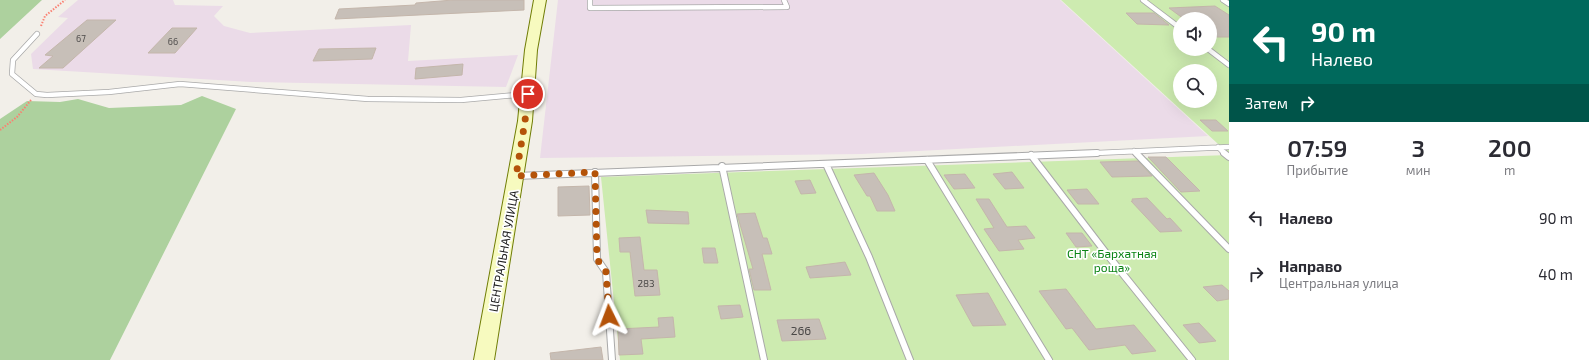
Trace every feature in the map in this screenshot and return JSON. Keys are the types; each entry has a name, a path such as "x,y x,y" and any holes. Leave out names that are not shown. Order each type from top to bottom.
{"main road":[{"name":"ЦЕНТРАЛЬНАЯ УЛИЦА","path":"484,360 525,121 532,50 540,0"}],"lane":[{"path":"590,0 590,8 787,7 784,0"},
{"path":"1143,0 1173,23"},
{"path":"1223,0 1229,4"},
{"path":"37,34 13,60 12,74 36,94 79,95 180,84 368,99 461,100 528,94"},
{"path":"1217,56 1229,65"},
{"path":"516,176 722,166 826,164 1229,146"},
{"path":"1218,147 1229,157"},
{"path":"1134,151 1229,249"},
{"path":"1032,155 1106,253 1192,360"},
{"path":"927,160 1049,360"},
{"path":"826,164 869,257 910,360"},
{"path":"722,166 764,360"},
{"path":"595,172 597,259 606,272 612,360"}],"path":[{"path":"37,34 45,16 65,0"},
{"path":"0,130 17,117 36,94"}],"shaded area":[{"path":"78,0 173,0 175,5 223,6 214,16 224,26 250,33 411,25 408,61 518,55 506,87 251,82 33,69 31,54 68,18 58,17"},
{"path":"558,0 1060,0 1173,104 1173,108 1178,108 1208,136 861,154 540,158"}],"green space":[{"path":"0,0 42,0 0,39"},
{"path":"1061,0 1229,0 1229,154 1179,108 1217,108 1217,64 1173,64 1173,103"},
{"path":"202,96 236,109 110,360 0,360 0,119 27,101 60,102 78,99 109,108 181,105"},
{"name":"СНТ «Бархатная роща»","path":"1229,155 1229,360 620,360 601,177"}],"building":[{"path":"453,0 524,0 524,10 335,19 339,9 415,5 416,3"},
{"path":"1215,6 1229,15 1229,37 1217,37 1217,12 1174,12 1169,8"},
{"path":"1126,13 1154,13 1169,25 1137,24"},
{"path":"87,20 116,20 63,68 39,68 53,56 45,55"},
{"path":"172,28 197,28 175,53 148,53"},
{"path":"376,48 372,59 313,61 319,49"},
{"path":"463,64 462,75 415,79 416,68"},
{"path":"1200,120 1216,120 1228,131 1212,131"},
{"path":"1148,157 1166,157 1200,191 1181,192"},
{"path":"1138,161 1152,176 1112,177 1100,162"},
{"path":"1012,172 1024,188 1005,189 993,174"},
{"path":"874,173 888,195 895,211 877,211 870,196 867,196 854,175"},
{"path":"965,174 975,188 954,189 944,175"},
{"path":"810,180 816,193 801,194 795,181"},
{"path":"589,186 590,215 558,216 558,187"},
{"path":"1087,189 1099,204 1078,204 1067,190"},
{"path":"1147,198 1167,219 1170,218 1182,231 1160,232 1131,201 1133,201 1132,199"},
{"path":"976,199 989,199 1007,227 1026,226 1035,238 1018,240 1024,249 999,251 984,229 994,228"},
{"path":"646,210 688,212 689,224 648,223"},
{"path":"755,213 763,238 767,238 772,254 762,254 771,290 754,290 749,269 753,269 737,214"},
{"path":"1066,233 1082,233 1092,246 1076,247"},
{"path":"640,237 644,270 657,270 660,295 635,296 630,252 620,252 619,238"},
{"path":"702,248 715,248 718,263 704,263"},
{"path":"845,262 851,275 810,278 806,267"},
{"path":"1222,285 1229,291 1229,299 1217,301 1203,287"},
{"path":"1066,289 1096,329 1134,325 1156,351 1132,354 1125,345 1089,350 1072,328 1066,329 1039,291"},
{"path":"988,293 1006,325 973,326 956,295"},
{"path":"740,305 743,317 721,319 718,306"},
{"path":"673,317 675,337 641,339 643,354 619,355 618,329 659,327 658,318"},
{"path":"819,319 826,339 782,341 777,320"},
{"path":"1199,323 1216,341 1199,343 1183,325"},
{"path":"601,347 603,360 551,360 550,353"}],"route":[{"path":"528,94 516,176 595,172 597,259 606,272 609,316"}]}
